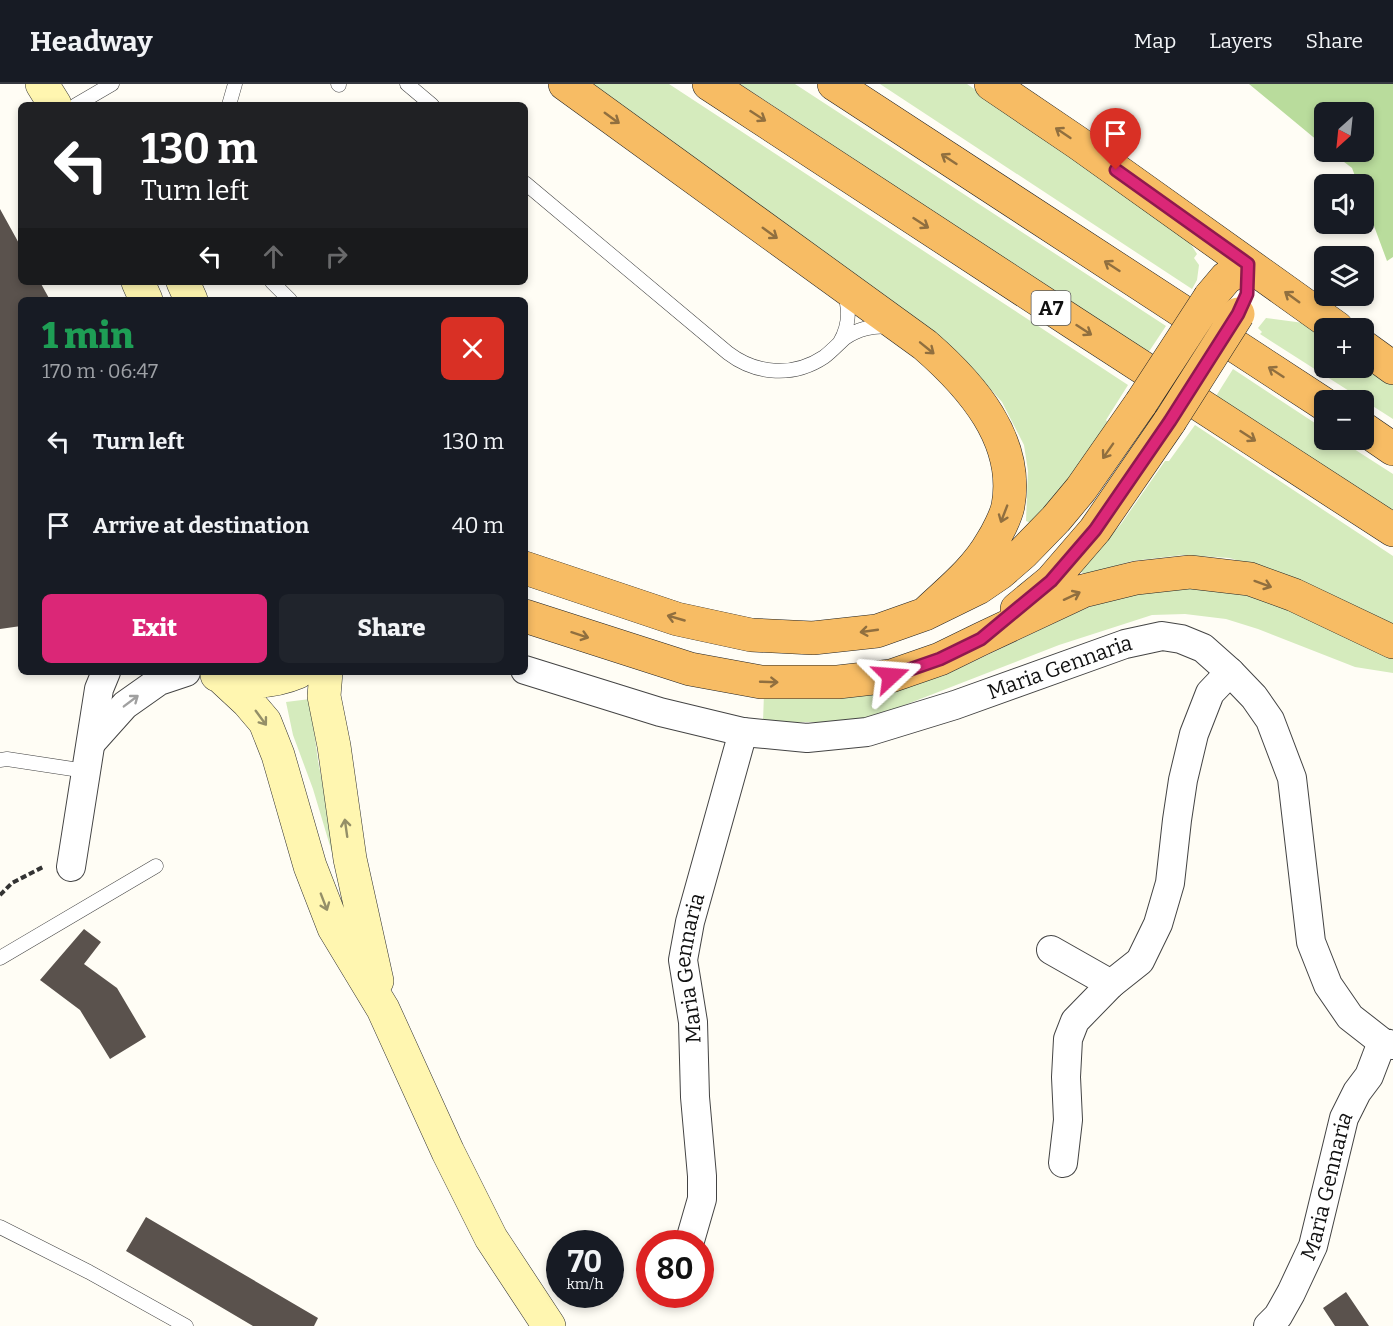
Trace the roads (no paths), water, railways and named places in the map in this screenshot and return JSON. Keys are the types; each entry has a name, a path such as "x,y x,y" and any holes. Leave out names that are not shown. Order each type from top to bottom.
{"highway":[{"path":"565,84 900,327 943,360 978,399 991,419 1008,459 1011,484 1008,508 991,544 971,571 925,614"},
{"name":"A7","path":"709,84 1393,530"},
{"path":"834,84 1314,397"},
{"path":"991,84 1078,143 1323,318"},
{"path":"528,569 677,619 751,635 813,638 866,632 925,614 978,588 1000,573 1056,519 1081,489 1141,403 1210,297 1226,278 1248,264"},
{"path":"981,639 1051,581 1095,530 1170,421 1238,314 1247,294 1248,264"},
{"path":"1374,354 1393,368"},
{"path":"1374,436 1393,449"},
{"path":"528,617 690,669 761,682 838,682 891,676 940,659 1083,591 1136,578 1190,572 1250,579 1294,595 1393,642"}],"main road":[{"path":"216,675 248,702 265,722 278,755 310,866 334,928 383,1009 448,1152 491,1238 549,1326"},
{"path":"219,675 243,681 266,681 290,675"},
{"path":"326,675 324,696 334,746 350,860 383,1009"}],"street":[{"name":"Maria Gennaria","path":"528,671 660,712 743,732 807,738 867,732 955,705 1125,644 1162,636 1181,639 1203,648 1254,697 1270,720 1292,778 1311,942 1328,985 1350,1017 1387,1044 1357,1092 1344,1118 1313,1246 1291,1293 1278,1316 1269,1326"},
{"path":"1063,1163 1068,1120 1066,1077 1068,1039 1075,1021 1111,984 1140,961 1158,924 1170,883 1177,820 1194,734 1210,693 1230,672"},
{"path":"60,865 86,771 99,689 105,675"},
{"path":"91,743 125,705 159,681 177,675"},
{"name":"Maria Gennaria","path":"693,1230 702,1199 702,1176 695,1097 693,1022 683,960 690,922 743,732"},
{"path":"1051,950 1111,984"}],"lane":[{"path":"54,98 112,84"},
{"path":"230,102 235,84"},
{"path":"407,84 428,102"},
{"path":"528,186 728,353 747,365 773,371 800,368 822,358 848,336 864,329 883,326 900,327"},
{"path":"275,285 287,297"},
{"path":"840,342 845,334 848,318 847,300 841,285"},
{"path":"0,760 7,759 86,771"},
{"path":"0,958 156,866"},
{"path":"0,1227 186,1326"}]}
